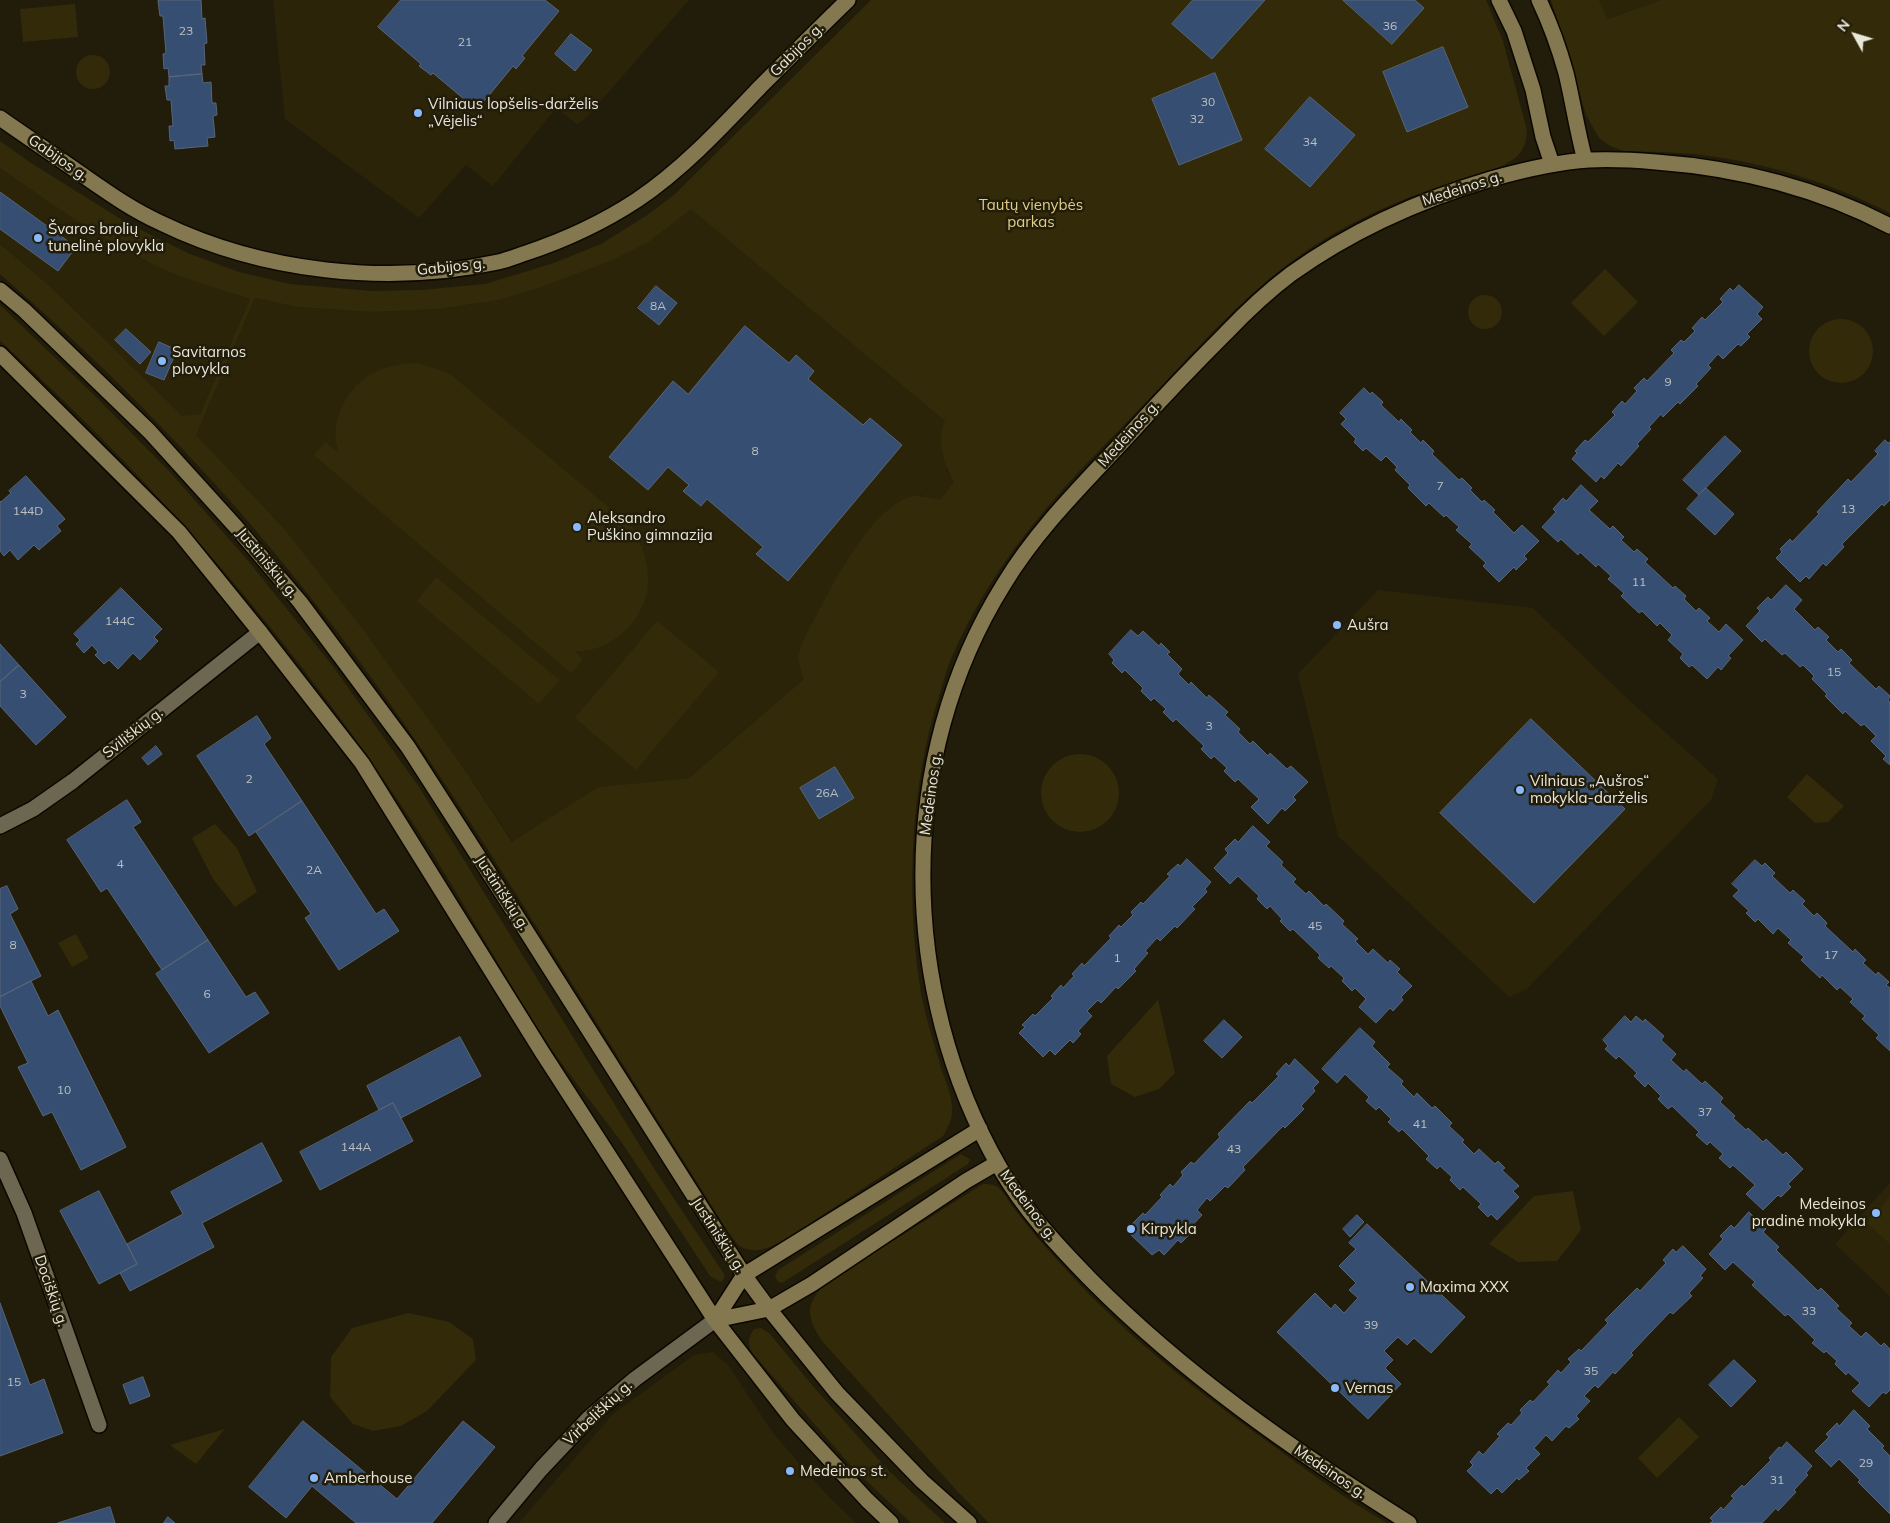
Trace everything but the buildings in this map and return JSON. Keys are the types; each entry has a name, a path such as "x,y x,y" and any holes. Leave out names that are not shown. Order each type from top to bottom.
{"street":[{"name":"Gabijos g.","path":"0,118 128,206 192,237 232,250 301,267 355,273 396,273 499,262 555,243 602,222 638,199 678,169 848,0"},
{"path":"1499,0 1514,31 1533,90 1543,137 1552,164"},
{"path":"1539,0 1549,22 1566,74 1585,160"},
{"name":"Medeinos g.","path":"1408,1523 1336,1477 1255,1419 1146,1332 1064,1252 1030,1213 1012,1188 980,1130 948,1049 937,1006 925,930 922,891 923,855 930,778 940,735 968,650 996,596 1049,521 1185,374 1246,313 1288,276 1330,249 1364,229 1415,205 1460,188 1552,164 1614,159 1710,167 1746,173 1826,197 1890,226"},
{"name":"Justiniškių g.","path":"0,290 24,310 150,432 236,527 300,602 408,747 744,1275 837,1393 922,1481 969,1523"},
{"path":"0,354 179,532 362,763 542,1052 715,1320 793,1420 867,1500 891,1523"},
{"name":"Sviliškių g.","path":"0,826 33,808 73,780 260,632"},
{"path":"715,1320 744,1275 980,1130"},
{"name":"Dociškių g.","path":"0,1159 24,1212 98,1425"},
{"path":"715,1320 769,1309 812,1284 966,1181 997,1163"},
{"name":"Virbeliškių g.","path":"496,1523 541,1469 589,1418 635,1379 715,1320"}],"shaded area":[{"name":"Vilniaus lopšelis-darželis „Vėjelis“","path":"273,0 689,0 585,119 577,124 556,108 493,186 466,165 419,218 285,119"},
{"path":"1599,0 1661,0 1608,19"},
{"path":"0,168 76,220 143,260 179,275 250,299 200,414 182,417 54,290 0,244"},
{"name":"Aleksandro Puškino gimnazija","path":"691,208 945,421 947,471 954,482 940,501 920,495 798,658 803,680 689,778 598,787 513,842 465,770 368,636 196,435 255,298 297,307 372,312 440,309 498,300 650,241"},
{"name":"Vilniaus „Aušros“ mokykla-darželis","path":"1378,590 1533,608 1631,702 1718,779 1711,800 1527,989 1509,997 1338,836 1298,674"},
{"name":"Medeinos pradinė mokykla","path":"1890,1183 1890,1296 1835,1244"},
{"path":"713,1352 728,1365 773,1433 826,1494 856,1523 519,1523 613,1414 694,1355"}],"green space":[{"name":"Tautų vienybės parkas","path":"871,0 1486,0 1503,41 1527,130 1523,149 1506,164 1386,207 1335,233 1283,267 1215,330 1080,470 1040,516 1002,566 979,602 949,664 930,730 922,765 917,801 912,873 915,945 923,1002 951,1101 952,1115 948,1128 943,1136 786,1239 770,1247 758,1250 746,1249 740,1246 727,1230 465,815 405,724 341,636 236,508 161,426 82,348 0,274 0,244 54,290 182,416 200,414 250,299 168,271 123,249 87,227 0,168 0,141 31,163 127,223 190,254 239,272 290,284 372,291 420,290 485,284 554,263 601,244 646,216 675,194","holes":["691,209 945,421 941,436 942,452 954,482 940,500 914,496 893,506 877,520 862,539 847,560 802,643 798,658 803,680 689,778 598,787 512,842 465,770 368,636 285,530 196,435 255,298 297,307 372,312 440,309 498,300 539,288 612,260 650,241"]},
{"path":"1551,0 1599,0 1608,19 1661,0 1890,0 1890,213 1827,185 1783,171 1716,157 1670,152 1624,151 1610,146 1599,138 1586,115"},
{"path":"75,4 78,37 23,42 20,9"},
{"path":"93,55 105,60 110,72 105,84 93,89 81,84 76,72 81,60"},
{"path":"1605,269 1638,302 1604,336 1571,303"},
{"path":"1485,295 1492,296 1497,300 1501,305 1501,319 1497,324 1492,328 1485,329 1478,328 1473,324 1469,319 1468,312 1469,305 1473,300 1478,296"},
{"path":"0,305 94,395 169,471 245,557 332,665 419,787 655,1170 724,1274 724,1279 721,1282 710,1276 622,1143 551,1048 415,826 370,759 323,695 223,570 171,511 59,396 0,341"},
{"path":"1841,319 1859,324 1864,328 1868,333 1873,351 1868,369 1864,374 1859,378 1841,383 1823,378 1818,374 1814,369 1809,351 1814,333 1818,328 1823,324"},
{"path":"419,363 450,374 632,527 635,533 648,571 647,590 639,612 624,632 615,639 593,649 574,651 583,659 571,673 314,455 325,442 339,453 336,442 337,420 346,399 361,381 387,368"},
{"path":"436,577 559,680 539,704 417,601"},
{"path":"657,621 719,672 636,770 575,718"},
{"path":"1080,754 1095,757 1107,766 1116,778 1119,793 1116,808 1107,820 1095,829 1080,832 1065,829 1053,820 1044,808 1041,793 1044,778 1053,766 1065,757"},
{"path":"1807,774 1844,806 1828,822 1815,823 1787,797"},
{"path":"215,824 237,848 257,892 235,907 213,879 192,838"},
{"path":"76,934 89,958 72,967 58,943"},
{"path":"1158,1000 1175,1073 1159,1089 1135,1097 1111,1084 1107,1056"},
{"path":"961,1154 970,1159 968,1164 782,1283 778,1282 775,1277 778,1270"},
{"path":"983,1184 994,1185 1000,1189 1027,1226 1067,1271 1113,1318 1163,1361 1311,1474 1387,1523 989,1523 958,1492 822,1341 813,1326 810,1312 813,1299 825,1284"},
{"path":"1573,1191 1581,1230 1557,1261 1518,1262 1489,1244 1534,1196"},
{"path":"1890,1197 1890,1244 1867,1223"},
{"path":"409,1313 449,1322 473,1339 476,1360 427,1411 401,1426 373,1431 353,1424 330,1397 331,1357 352,1328"},
{"path":"761,1328 769,1333 817,1391 889,1471 945,1523 911,1523 853,1468 753,1354 749,1338 754,1329"},
{"path":"1679,1417 1699,1437 1657,1478 1638,1458"},
{"path":"225,1429 196,1464 170,1445"}],"place":[{"name":"Vilniaus lopšelis-darželis „Vėjelis“","path":"418,113"},
{"name":"Švaros brolių tunelinė plovykla","path":"38,238"},
{"name":"Savitarnos plovykla","path":"162,361"},
{"name":"Aleksandro Puškino gimnazija","path":"577,527"},
{"name":"Aušra","path":"1337,625"},
{"name":"Vilniaus „Aušros“ mokykla-darželis","path":"1520,790"},
{"name":"Medeinos pradinė mokykla","path":"1876,1213"},
{"name":"Kirpykla","path":"1131,1229"},
{"name":"Maxima XXX","path":"1410,1287"},
{"name":"Vernas","path":"1335,1388"},
{"name":"Medeinos st.","path":"790,1471"},
{"name":"Amberhouse","path":"314,1478"}]}
